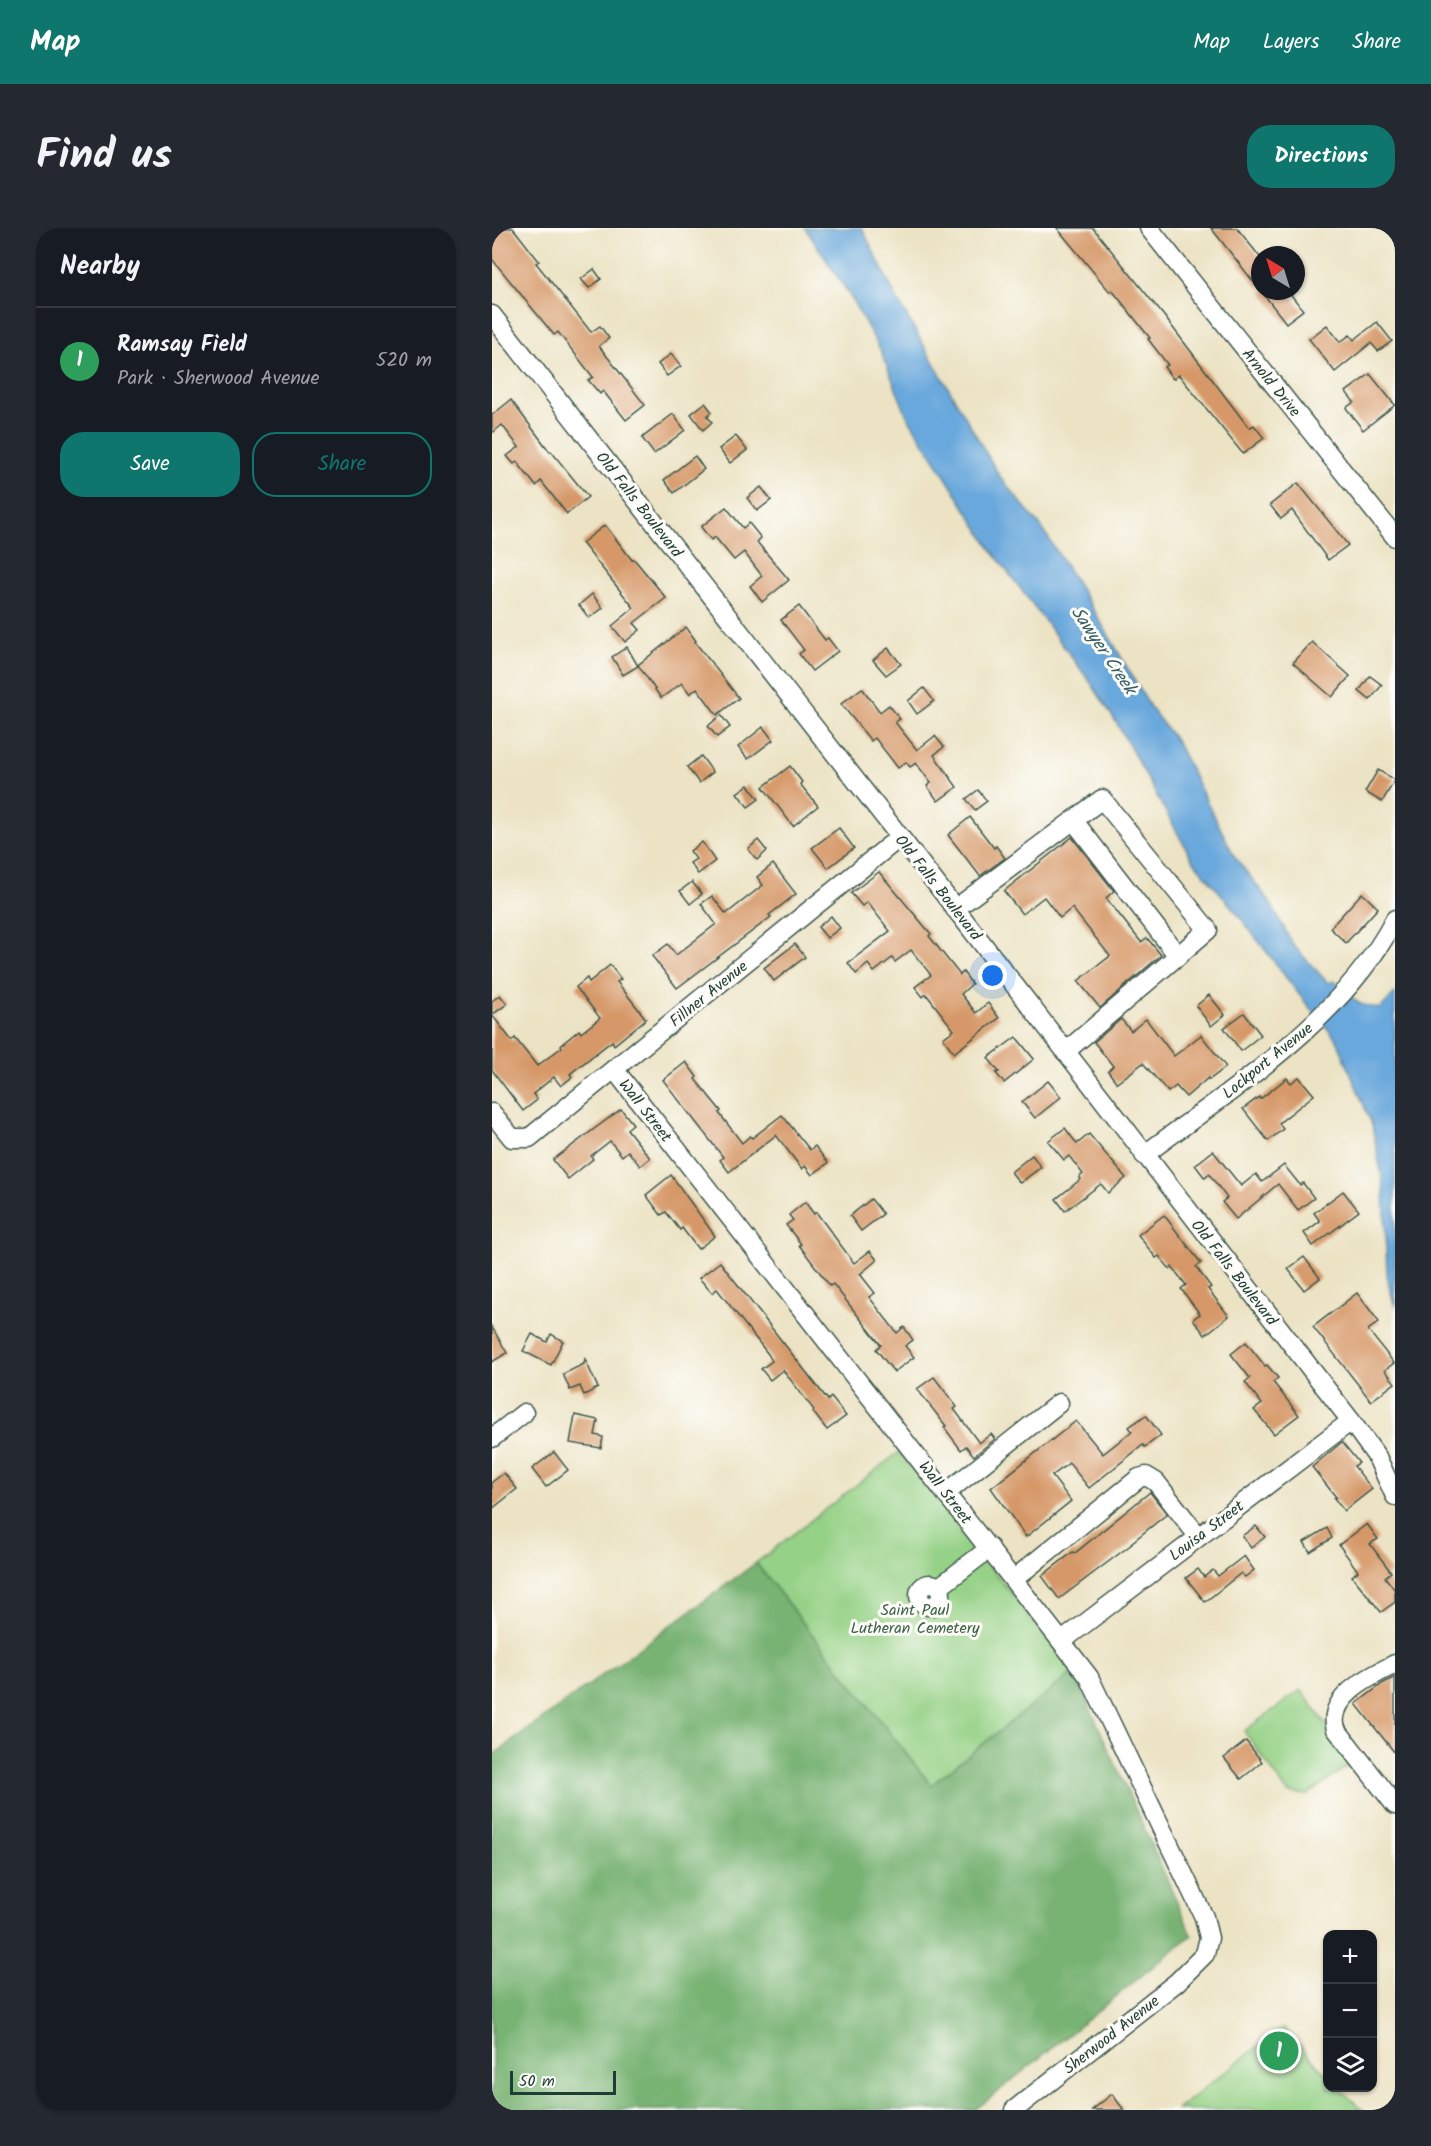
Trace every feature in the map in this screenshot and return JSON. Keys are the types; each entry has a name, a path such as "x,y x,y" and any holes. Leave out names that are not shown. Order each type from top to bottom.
{"street":[{"name":"Arnold Drive","path":"1149,228 1395,537"},
{"name":"Old Falls Boulevard","path":"492,315 900,837 1351,1421 1377,1456 1395,1496"},
{"path":"955,909 1102,799 1208,930 1065,1052"},
{"path":"1074,820 1178,956"},
{"name":"Fillner Avenue","path":"492,1113 512,1138 529,1138 900,837"},
{"name":"Lockport Avenue","path":"1144,1155 1286,1048 1312,1025 1371,959 1395,919"},
{"name":"Wall Street","path":"614,1069 1089,1677 1204,1917 1209,1938 1205,1954"},
{"path":"946,1492 1059,1403"},
{"path":"492,1438 524,1413"},
{"name":"Louisa Street","path":"1062,1641 1351,1421"},
{"path":"1014,1579 1139,1478 1146,1476 1156,1482 1198,1536"},
{"path":"938,1588 990,1548"},
{"path":"1395,1664 1343,1697 1335,1709 1333,1718 1336,1729 1395,1805"},
{"name":"Sherwood Avenue","path":"1014,2110 1177,1982 1205,1954"}],"green space":[{"name":"Saint Paul Lutheran Cemetery","path":"899,1452 1074,1672 931,1785 756,1563"},
{"path":"756,1563 931,1785 1074,1672 1192,1935 975,2110 492,2110 492,1756"},
{"path":"1301,1690 1353,1762 1307,1795 1288,1793 1244,1731"},
{"path":"1283,2027 1323,2071 1323,2092 1343,2092 1363,2110 1176,2110"}],"water":[{"name":"Sawyer Creek","path":"805,228 862,228 898,301 1000,477 1042,528 1150,707 1176,741 1235,857 1269,901 1294,946 1328,983 1334,981 1360,1004 1380,1009 1395,993 1395,1308 1387,1276 1384,1188 1372,1125 1337,1040 1192,859 1116,722 1091,683 993,552 907,416 880,349 847,291"}],"building":[{"path":"492,228 513,228 539,261 536,263 591,332 600,326 609,338 599,346 645,405 626,420 603,391 600,394 588,380 593,377 558,332 554,335 492,259"},
{"path":"1057,228 1093,228 1164,316 1249,428 1254,425 1264,438 1243,454 1179,375 1173,379 1164,367 1168,365 1148,339 1150,338 1112,290 1110,292"},
{"path":"1211,228 1237,228 1251,246 1251,279"},
{"path":"594,269 601,279 589,288 581,279"},
{"path":"1268,300 1295,300 1303,310 1286,323"},
{"path":"1377,322 1392,341 1378,351 1371,343 1335,372 1309,339 1327,325 1340,342 1350,335 1354,340"},
{"path":"671,354 681,366 667,376 658,364"},
{"path":"1370,374 1395,405 1363,430 1346,408 1354,402 1346,392"},
{"path":"511,400 588,497 567,514 541,481 536,486 517,462 514,464 507,456 519,447 502,425 492,433 492,415"},
{"path":"705,403 712,412 707,416 712,422 703,430 691,414"},
{"path":"673,414 685,430 654,454 642,438"},
{"path":"736,436 747,450 730,463 719,449"},
{"path":"695,456 704,469 674,493 664,480"},
{"path":"1298,483 1348,545 1328,560 1292,510 1281,519 1270,505"},
{"path":"761,487 771,500 757,511 747,498"},
{"path":"726,507 743,528 749,523 761,538 757,542 789,580 762,602 750,586 762,576 744,552 734,560 715,537 711,540 701,527"},
{"path":"605,525 666,598 634,623 640,630 625,642 612,626 634,608 582,543"},
{"path":"592,594 603,608 589,618 579,605"},
{"path":"799,606 825,640 828,638 838,651 812,671 799,654 804,650 781,620"},
{"path":"686,627 739,698 717,715 697,688 690,694 682,683 661,698 638,665"},
{"path":"1312,642 1350,676 1332,697 1293,663"},
{"path":"627,647 638,666 623,675 612,657"},
{"path":"888,648 901,664 886,675 873,660"},
{"path":"1370,676 1382,685 1370,700 1359,691"},
{"path":"862,688 880,712 889,705 900,719 895,722 917,750 935,736 944,747 934,755 957,787 938,801 927,786 931,783 916,763 910,767 906,762 898,768 875,738 871,741 841,704"},
{"path":"924,688 934,701 917,714 908,701"},
{"path":"721,715 730,727 717,737 708,726"},
{"path":"763,727 773,740 748,759 738,747"},
{"path":"701,756 713,772 699,783 687,767"},
{"path":"790,766 802,782 800,784 818,806 793,826 763,787"},
{"path":"1378,770 1395,780 1382,802 1365,792"},
{"path":"748,785 759,799 748,807 737,793"},
{"path":"978,790 987,801 975,810 966,799"},
{"path":"970,817 994,848 996,846 1005,858 980,876 948,835"},
{"path":"839,828 854,848 828,868 812,848"},
{"path":"1072,837 1114,891 1106,898 1141,942 1147,938 1161,955 1100,1008 1078,981 1110,956 1072,908 1060,918 1044,897 1022,914 1004,891"},
{"path":"758,840 767,851 757,860 748,849"},
{"path":"702,842 715,861 698,874 690,863 696,859 690,851"},
{"path":"773,864 796,894 769,915 771,917 677,988 652,956 668,944 676,955 716,924 701,904 712,896 726,914 763,885 757,877"},
{"path":"879,872 931,934 929,936 960,975 963,972 972,984 961,994 976,1013 988,1003 999,1018 954,1053 943,1038 954,1030 926,994 923,997 915,987 931,975 911,950 895,962 892,958 874,972 868,964 856,974 848,963 890,931 867,902 862,906 851,893"},
{"path":"692,882 702,894 690,904 680,891"},
{"path":"1362,893 1378,908 1346,943 1330,928"},
{"path":"831,916 840,928 827,938 818,927"},
{"path":"795,944 805,957 774,981 764,968"},
{"path":"610,965 621,979 617,982 646,1019 614,1045 612,1041 570,1074 572,1077 561,1086 554,1077 533,1094 537,1100 523,1111 492,1070 492,1015 512,1041 515,1038 537,1066 562,1047 561,1045 579,1030 581,1033 600,1018 576,987 587,978 589,982"},
{"path":"500,995 507,1004 492,1015 492,1001"},
{"path":"1209,995 1225,1015 1211,1026 1196,1006"},
{"path":"1244,1013 1261,1035 1241,1051 1224,1028"},
{"path":"1121,1019 1131,1031 1146,1019 1174,1056 1201,1035 1226,1067 1209,1080 1208,1078 1186,1097 1176,1086 1168,1092 1143,1063 1117,1083 1108,1071 1113,1066 1094,1042"},
{"path":"1016,1037 1034,1059 1004,1083 988,1058"},
{"path":"686,1062 697,1077 695,1079 721,1111 719,1113 742,1143 782,1115 810,1150 815,1146 828,1163 812,1175 805,1166 802,1169 776,1135 729,1172 720,1160 723,1157 663,1080"},
{"path":"1299,1077 1314,1095 1279,1123 1283,1129 1268,1141 1243,1109 1287,1078 1291,1083"},
{"path":"1048,1081 1061,1097 1035,1118 1022,1102"},
{"path":"621,1109 633,1124 627,1129 650,1158 640,1166 628,1151 622,1156 610,1141 591,1156 593,1159 568,1179 553,1160"},
{"path":"1065,1128 1077,1144 1089,1134 1126,1178 1108,1193 1101,1184 1065,1211 1056,1199 1081,1179 1079,1177 1083,1174 1069,1156 1064,1160 1048,1141"},
{"path":"1213,1151 1241,1186 1256,1174 1262,1182 1284,1165 1300,1185 1303,1183 1314,1198 1298,1210 1278,1184 1236,1219 1222,1202 1227,1198 1209,1174 1205,1178 1195,1165"},
{"path":"1032,1155 1041,1167 1020,1183 1011,1172"},
{"path":"671,1175 715,1236 698,1249 666,1212 661,1215 646,1195"},
{"path":"1343,1191 1359,1211 1313,1246 1304,1233 1320,1221 1314,1213"},
{"path":"871,1199 883,1214 861,1231 850,1216"},
{"path":"805,1202 814,1214 816,1212 854,1263 870,1251 877,1260 860,1274 875,1293 869,1297 897,1333 904,1327 913,1340 905,1346 914,1357 894,1372 876,1349 881,1345 833,1284 830,1286 786,1225 793,1220 789,1215"},
{"path":"1164,1215 1201,1263 1196,1267 1211,1287 1208,1289 1229,1316 1205,1335 1193,1319 1200,1314 1181,1289 1186,1285 1172,1267 1170,1269 1159,1256 1156,1258 1138,1235"},
{"path":"1304,1257 1320,1278 1304,1290 1288,1269"},
{"path":"720,1262 828,1400 831,1397 846,1416 827,1430 783,1370 770,1380 761,1369 772,1361 768,1354 717,1289 712,1293 699,1278"},
{"path":"1357,1293 1379,1322 1368,1330 1394,1363 1385,1370 1395,1383 1371,1401 1313,1327"},
{"path":"492,1327 507,1353 492,1362"},
{"path":"532,1334 547,1342 551,1334 563,1341 551,1365 523,1351"},
{"path":"1246,1342 1278,1378 1273,1382 1299,1415 1274,1434 1254,1410 1262,1404 1245,1382 1250,1378 1231,1354"},
{"path":"585,1359 598,1388 584,1395 580,1386 570,1390 563,1374 584,1364"},
{"path":"934,1377 957,1407 954,1409 979,1443 991,1434 995,1439 974,1456 966,1446 961,1450 944,1427 946,1426 917,1389"},
{"path":"575,1415 598,1420 595,1435 603,1437 601,1448 570,1443"},
{"path":"1146,1415 1161,1435 1145,1447 1143,1445 1089,1488 1069,1463 1052,1476 1071,1501 1026,1537 991,1488 1076,1421 1103,1454 1132,1431 1129,1427"},
{"path":"1342,1442 1359,1463 1354,1466 1372,1489 1344,1511 1312,1467"},
{"path":"554,1452 568,1470 546,1487 532,1469"},
{"path":"504,1473 517,1489 492,1509 492,1482"},
{"path":"1150,1492 1167,1514 1132,1544 1059,1599 1042,1576 1073,1552 1075,1553"},
{"path":"1367,1524 1378,1539 1370,1544 1391,1572 1385,1577 1395,1590 1395,1602 1381,1612 1352,1576 1358,1571 1339,1545"},
{"path":"1256,1526 1265,1537 1251,1548 1242,1536"},
{"path":"1327,1528 1332,1538 1310,1552 1304,1542"},
{"path":"1244,1556 1254,1570 1245,1577 1241,1573 1205,1602 1186,1578 1198,1569 1204,1577 1213,1570 1218,1576"},
{"path":"1395,1677 1395,1753 1356,1704"},
{"path":"1246,1741 1262,1762 1241,1779 1224,1758"},
{"path":"1112,2094 1124,2110 1092,2110"}],"place":[{"name":"Ramsay Field","path":"1279,2051"}]}
